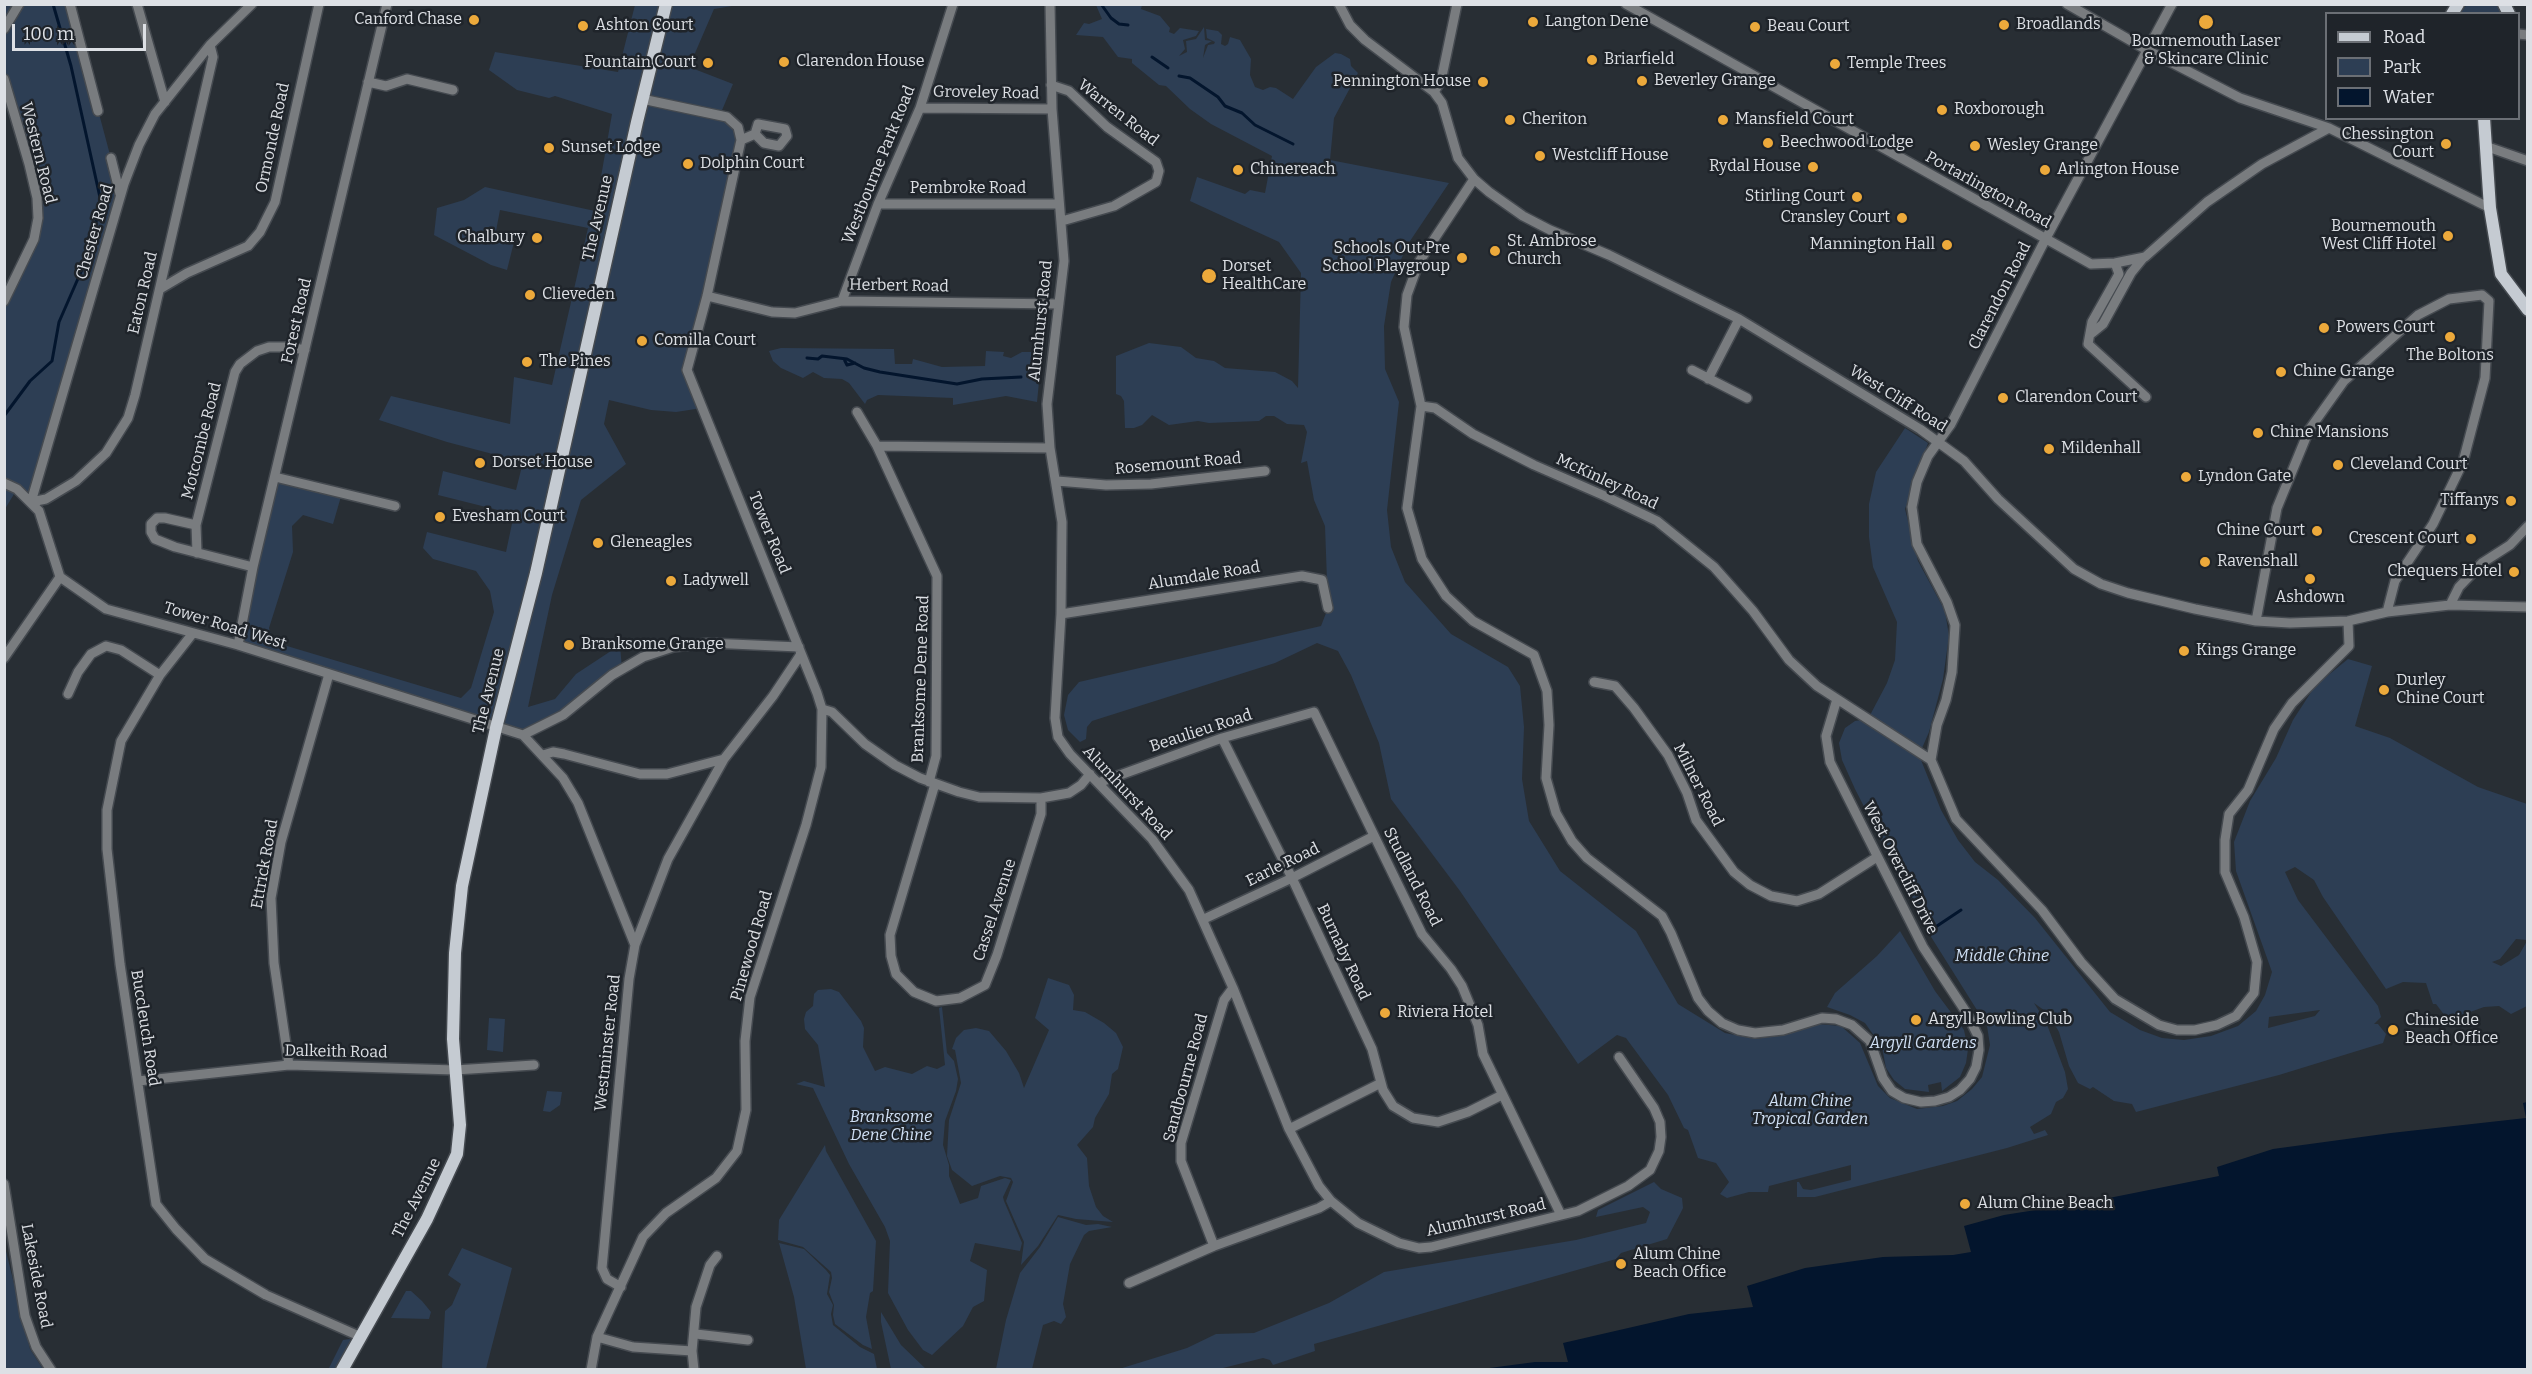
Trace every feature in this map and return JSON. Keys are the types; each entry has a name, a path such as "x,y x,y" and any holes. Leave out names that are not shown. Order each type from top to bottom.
{"main road":[{"name":"The Avenue","path":"342,1370 359,1336 427,1219 458,1154 460,1125 454,1070 455,954 462,886 496,728 536,573 642,99 666,4"},
{"path":"2484,120 2488,147 2490,208 2501,274 2528,310"}],"street":[{"path":"4,29 19,4"},
{"path":"70,4 98,111"},
{"path":"137,4 165,102"},
{"name":"Chester Road","path":"31,502 121,196 139,145 155,114 210,45 252,4"},
{"name":"Ormonde Road","path":"160,289 187,273 248,246 260,232 275,202 318,4"},
{"name":"Forest Road","path":"238,645 253,567 387,4"},
{"name":"Westbourne Park Road","path":"842,301 878,204 920,108 953,4"},
{"name":"Alumhurst Road","path":"1050,4 1052,109 1064,261 1047,404 1050,448 1062,522 1061,614 1055,718 1058,737 1070,754 1152,839 1189,890 1204,919 1233,988 1289,1129 1310,1170 1331,1201 1349,1217 1372,1231 1399,1243 1419,1248 1453,1243 1578,1210 1628,1186 1650,1170 1659,1150 1660,1122 1654,1108 1619,1057"},
{"name":"West Cliff Road","path":"1339,4 1350,25 1367,42 1434,92 1442,103 1458,159 1474,179 1511,208 1531,220 1621,260 1739,319 1938,441 1964,461 1998,499 2074,569 2101,584 2128,593 2256,621 2290,623 2348,621 2387,612 2450,605 2528,607"},
{"path":"1434,92 1441,81 1457,4"},
{"name":"Portarlington Road","path":"1626,4 2091,264 2115,263 2145,257"},
{"path":"2067,4 2147,51 2240,98 2329,128 2490,208"},
{"name":"Clarendon Road","path":"1938,441 1951,424 2045,240 2172,4"},
{"name":"Eaton Road","path":"31,502 46,499 75,481 106,453 128,418 213,57 210,45"},
{"name":"Western Road","path":"4,79 29,164 37,198 38,218 34,239 4,301"},
{"path":"368,82 386,86 407,79 453,90"},
{"name":"Warren Road","path":"1051,86 1069,91 1107,127 1156,162 1159,171 1156,182 1114,206 1062,220"},
{"path":"642,99 727,117 738,127 741,140 755,134"},
{"name":"Groveley Road","path":"920,108 1052,109"},
{"path":"2092,333 2103,324 2131,273 2145,257 2207,202 2262,164 2329,128"},
{"name":"Tower Road","path":"741,140 707,296 687,370 800,651"},
{"path":"2488,147 2528,161"},
{"path":"111,158 121,196"},
{"name":"West Overcliff Drive","path":"1474,179 1419,262 1407,295 1404,327 1421,406 1407,508 1422,559 1446,596 1473,621 1534,655 1547,691 1546,778 1556,813 1572,841 1600,869 1662,916 1698,998 1722,1023 1738,1030 1771,1032 1810,1021 1836,1019 1852,1025 1870,1041 1883,1078 1892,1091 1913,1100 1935,1101 1955,1093 1970,1079 1976,1067 1979,1050 1978,1036 1966,1012 1923,947 1830,762 1826,736 1837,699"},
{"name":"Pembroke Road","path":"878,204 1059,204"},
{"path":"2115,263 2119,274 2092,322 2092,333 2088,344 2146,397"},
{"path":"2256,621 2277,508 2309,430 2340,388 2418,315 2449,299 2482,295 2489,301 2485,378 2463,462 2433,524 2395,581 2387,612"},
{"name":"Herbert Road","path":"707,296 772,312 795,313 842,301 1059,304"},
{"path":"1708,379 1739,319"},
{"name":"Motcombe Road","path":"197,553 196,525 235,372 247,358 269,347 305,350"},
{"path":"1692,370 1746,398"},
{"name":"McKinley Road","path":"1421,406 1435,408 1473,434 1534,465 1605,495 1657,521 1713,567 1753,611 1789,660 1817,686 1931,760"},
{"name":"Branksome Dene Road","path":"858,412 877,446 937,576 939,595 936,756 932,783"},
{"path":"1938,441 1928,456 1917,482 1912,507 1917,544 1947,602 1955,625 1952,672 1946,700 1936,725 1931,760 1956,819 2042,910 2081,962 2115,999 2158,1025 2177,1030 2195,1030 2217,1025 2236,1016 2254,993 2257,962 2244,917 2225,872 2225,840 2229,814 2248,790 2274,729 2292,704 2349,646 2348,621"},
{"path":"877,446 1050,448"},
{"name":"Rosemount Road","path":"1057,481 1106,485 1151,484 1265,471"},
{"path":"275,477 395,506"},
{"path":"4,483 17,489 39,511 60,577 4,658"},
{"name":"Motcombe Road","path":"196,525 157,518 151,524 151,532 155,539 197,553 253,567"},
{"path":"2450,605 2459,587 2482,563 2510,544 2528,526"},
{"name":"Alumdale Road","path":"1061,614 1302,576 1322,580 1328,608"},
{"name":"Tower Road West","path":"60,577 106,609 238,645 523,735"},
{"name":"Buccleuch Road","path":"193,633 160,675 122,741 107,810 107,849 120,964 156,1204 176,1229 205,1258 266,1295 359,1336"},
{"path":"709,643 800,651 773,696 724,759 668,859 635,945 578,803 563,778 523,735 562,715 612,675 643,657 663,650 709,643"},
{"path":"68,694 78,672 91,654 106,646 121,650 160,675"},
{"name":"Pinewood Road","path":"621,1287 643,1237 666,1214 716,1178 731,1162 737,1151 746,1110 745,1041 750,997 816,790 821,767 822,709 800,651"},
{"name":"Ettrick Road","path":"289,1065 274,963 271,898 281,842 329,674"},
{"name":"Milner Road","path":"1594,681 1615,687 1634,708 1668,755 1688,793 1696,820 1734,872 1750,885 1771,896 1797,901 1819,894 1877,857"},
{"path":"822,709 832,712 865,744 895,765 932,783 979,797 1041,798 1069,793 1081,785 1090,774"},
{"name":"Beaulieu Road","path":"1098,783 1222,738 1314,712"},
{"name":"Studland Road","path":"1314,712 1422,934 1462,986 1478,1025 1483,1054 1561,1215"},
{"name":"Burnaby Road","path":"1222,738 1372,1049 1381,1083 1393,1106 1413,1118 1431,1122 1468,1112 1502,1095"},
{"path":"543,755 553,752 640,774 667,774 724,759"},
{"name":"Cassel Avenue","path":"932,783 891,935 891,956 896,974 914,992 936,1000 960,998 985,985 997,955 1041,814 1041,798"},
{"name":"Earle Road","path":"1204,919 1292,879 1374,836"},
{"name":"Westminster Road","path":"621,1287 607,1279 602,1268 629,979 635,945"},
{"name":"Sandbourne Road","path":"1214,1246 1181,1161 1180,1143 1224,1000 1233,988"},
{"name":"Dalkeith Road","path":"138,1081 289,1065 454,1070 534,1065"},
{"path":"1289,1129 1381,1083"},
{"name":"Lakeside Road","path":"4,1184 26,1316 36,1347 51,1370"},
{"path":"1129,1283 1214,1246 1319,1208 1331,1201"},
{"path":"694,1370 692,1351 696,1334 696,1307 710,1265 717,1256"},
{"path":"591,1370 597,1337 621,1287"},
{"path":"696,1334 748,1340"},
{"path":"597,1337 633,1347 692,1351"}],"green space":[{"path":"2467,4 2497,5 2502,12 2461,12"},
{"path":"4,5 70,5 121,196 31,502 17,489 5,509 5,301 38,218 5,79"},
{"path":"635,5 738,5 714,9 689,67 733,84 720,115 727,117 741,140 687,370 702,408 676,412 651,410 609,400 604,424 626,464 581,500 552,595 528,707 555,699 576,674 620,645 622,669 563,715 523,735 238,645 275,477 342,493 333,524 303,515 292,526 293,552 269,628 272,639 287,646 461,698 471,688 494,612 490,591 476,571 433,559 423,548 427,532 506,552 514,514 438,495 443,471 516,490 523,462 447,442 379,420 391,396 510,424 514,377 552,385 588,228 500,210 496,231 516,234 507,270 491,265 434,235 437,208 464,200 485,187 595,211 612,114 555,96 549,98 517,90 489,70 495,52 618,72"},
{"path":"1096,5 1142,5 1141,9 1160,16 1170,28 1169,32 1174,34 1180,28 1199,31 1196,36 1183,40 1185,49 1179,56 1187,52 1186,41 1196,39 1204,27 1205,40 1212,41 1205,45 1203,58 1208,45 1215,42 1207,38 1206,29 1218,31 1222,35 1221,44 1225,46 1230,37 1240,40 1251,59 1250,75 1255,87 1263,90 1270,87 1276,88 1293,99 1316,67 1335,53 1341,54 1350,59 1351,66 1358,73 1334,118 1330,160 1449,183 1408,244 1391,282 1384,326 1385,369 1399,402 1387,510 1391,547 1405,582 1451,634 1508,667 1520,686 1524,727 1522,779 1529,821 1560,871 1636,931 1678,1004 1725,1033 1755,1039 1784,1035 1817,1024 1841,1026 1860,1043 1878,1086 1890,1098 1917,1109 1943,1106 1957,1101 1982,1077 1990,1045 1987,1026 1928,932 1855,789 1842,760 1839,743 1845,728 1855,721 1868,719 1887,683 1895,660 1897,622 1873,567 1869,537 1869,504 1876,472 1905,428 1928,443 1905,509 1918,561 1945,611 1949,636 1943,679 1929,732 1919,755 1941,810 1958,840 1975,862 1998,880 2035,918 2110,1012 2140,1030 2162,1038 2184,1040 2211,1036 2238,1026 2256,1011 2265,995 2272,972 2236,871 2234,842 2250,801 2276,758 2293,720 2315,686 2348,659 2372,666 2355,726 2390,738 2478,787 2527,804 2527,940 2516,939 2500,959 2492,962 2501,966 2519,955 2527,941 2527,1006 2511,1014 2499,1006 2484,1007 2448,1020 2436,1004 2433,1004 2426,983 2403,982 2386,989 2323,897 2314,880 2295,867 2285,872 2298,900 2378,1006 2381,1017 2374,1024 2378,1024 2386,1034 2383,1043 2279,1075 2136,1112 2132,1104 2114,1101 2093,1087 2090,1089 2078,1083 2069,1066 2059,1032 2048,1013 2034,1003 2046,1022 2065,1072 2068,1089 2063,1098 2056,1102 2051,1114 2030,1127 2034,1134 2045,1130 2048,1135 2007,1148 1815,1197 1797,1197 1797,1182 1803,1189 1811,1190 1851,1180 1851,1165 1769,1186 1768,1192 1749,1192 1727,1198 1720,1194 1729,1182 1716,1163 1698,1158 1688,1130 1684,1128 1668,1095 1626,1038 1617,1035 1578,1064 1460,891 1391,799 1379,743 1351,675 1338,651 1317,643 1275,663 1092,721 1087,727 1086,739 1080,742 1068,730 1064,715 1068,695 1079,682 1321,626 1328,608 1325,526 1314,500 1307,461 1301,463 1307,432 1304,425 1287,424 1274,416 1266,416 1259,421 1209,423 1198,421 1169,425 1152,415 1142,425 1125,428 1124,401 1116,394 1116,356 1149,343 1181,347 1196,358 1214,361 1225,368 1275,372 1292,381 1298,388 1301,273 1279,242 1190,201 1197,177 1245,194 1250,190 1265,193 1272,156 1211,124 1190,109 1166,86 1159,85 1132,63 1132,59 1118,57 1103,37 1076,35 1084,23 1089,24 1102,19","holes":["2320,1010 2315,1016 2268,1028 2269,1017"]},
{"path":"781,348 894,349 895,364 912,364 913,359 942,367 985,366 986,351 1004,352 1003,356 1011,358 1022,352 1042,352 1037,402 1006,396 953,405 953,398 878,395 867,400 865,404 849,383 842,379 824,378 813,372 803,378 781,368 773,361 769,351"},
{"name":"Argyll Gardens","path":"1900,931 1935,991 1964,1030 1968,1049 1966,1063 1960,1077 1942,1091 1941,1082 1928,1085 1929,1092 1905,1089 1894,1080 1886,1068 1882,1047 1865,1023 1827,1007 1835,993 1877,956"},
{"path":"1048,978 1069,985 1074,995 1073,1010 1085,1012 1104,1023 1116,1033 1123,1047 1118,1069 1112,1074 1109,1094 1095,1118 1093,1127 1077,1145 1087,1158 1089,1186 1096,1207 1103,1216 1113,1222 1058,1215 1038,1246 1021,1265 1024,1242 1006,1201 1013,1182 1011,1178 1000,1176 972,1186 952,1170 947,1156 949,1120 961,1083 955,1050 952,1049 956,1038 964,1030 976,1028 989,1031 1006,1051 1019,1073 1024,1088 1049,1030 1035,1018"},
{"name":"Branksome Dene Chine","path":"831,989 839,992 861,1021 864,1028 863,1047 875,1071 885,1067 912,1074 927,1066 937,1069 945,1065 939,1008 942,1007 947,1053 954,1061 958,1079 945,1121 943,1145 949,1165 949,1176 960,1204 978,1198 981,1186 1005,1178 1011,1180 1003,1197 1022,1243 1020,1251 975,1243 970,1261 987,1270 984,1301 973,1307 963,1326 932,1355 923,1350 908,1330 888,1293 890,1241 885,1227 849,1164 813,1088 796,1084 804,1081 825,1087 818,1045 805,1029 804,1019 806,1012 813,1006 814,994 818,990"},
{"path":"489,1018 505,1019 503,1052 487,1050"},
{"path":"547,1091 562,1092 560,1105 550,1112 543,1111"},
{"path":"825,1145 826,1151 876,1241 873,1291 870,1293 866,1317 872,1349 835,1324 834,1305 829,1292 831,1272 803,1247 778,1240 779,1220"},
{"path":"1654,1182 1661,1189 1682,1198 1683,1208 1667,1239 1621,1253 1616,1259 1314,1344 1315,1351 1273,1365 1270,1360 1263,1358 1219,1369 1119,1369 1187,1348 1216,1334 1254,1333 1329,1303 1384,1272 1576,1240 1646,1223 1650,1212 1643,1207 1596,1217 1598,1210"},
{"path":"1058,1217 1086,1225 1098,1224 1112,1227 1089,1231 1084,1235 1070,1264 1063,1304 1066,1317 1061,1324 1054,1321 1043,1325 1032,1369 996,1369 1006,1320 1020,1273 1040,1247"},
{"path":"4,1243 30,1349 43,1369 5,1369"},
{"path":"779,1243 804,1249 830,1275 827,1294 833,1305 831,1314 833,1325 860,1347 874,1354 877,1369 806,1369 794,1297"},
{"path":"462,1248 512,1268 486,1369 443,1369 442,1367 445,1311 452,1305 461,1284 448,1275"},
{"path":"406,1291 411,1291 422,1301 431,1312 429,1319 391,1318"},
{"path":"881,1312 901,1345 926,1369 891,1369"},
{"path":"350,1339 351,1343 338,1369 328,1370 343,1340"}],"water":[{"path":"2527,1102 2527,1369 1482,1369 1535,1362 1568,1362 1563,1343 1689,1314 1753,1307 1747,1286 1805,1268 1883,1257 1953,1255 1971,1252 1964,1226 2004,1215 2099,1200 2219,1176 2217,1167 2273,1149 2526,1118 2523,1103"}],"waterway":[{"path":"4,416 30,381 52,361 59,322 87,258 101,202 71,66 53,4"},
{"path":"1101,4 1111,18 1119,24 1128,25"},
{"path":"1152,57 1168,68"},
{"path":"1179,76 1190,78 1218,97 1225,106 1242,113 1255,125 1293,144"},
{"path":"807,358 818,359 822,356 847,359 864,368 880,372 957,384 982,379 1021,377"},
{"path":"844,359 847,365 855,363"},
{"path":"1928,932 1961,910"}],"place":[{"name":"Canford Chase","path":"474,20"},
{"name":"Langton Dene","path":"1533,22"},
{"name":"Bournemouth Laser & Skincare Clinic","path":"2206,22"},
{"name":"Broadlands","path":"2004,25"},
{"name":"Ashton Court","path":"583,26"},
{"name":"Beau Court","path":"1755,27"},
{"name":"Briarfield","path":"1592,60"},
{"name":"Clarendon House","path":"784,62"},
{"name":"Fountain Court","path":"708,63"},
{"name":"Temple Trees","path":"1835,64"},
{"name":"Beverley Grange","path":"1642,81"},
{"name":"Pennington House","path":"1483,82"},
{"name":"Roxborough","path":"1942,110"},
{"name":"Cheriton","path":"1510,120"},
{"name":"Mansfield Court","path":"1723,120"},
{"name":"Beechwood Lodge","path":"1768,143"},
{"name":"Chessington Court","path":"2446,144"},
{"name":"Wesley Grange","path":"1975,146"},
{"name":"Sunset Lodge","path":"549,148"},
{"name":"Westcliff House","path":"1540,156"},
{"name":"Dolphin Court","path":"688,164"},
{"name":"Rydal House","path":"1813,167"},
{"name":"Chinereach","path":"1238,170"},
{"name":"Arlington House","path":"2045,170"},
{"name":"Stirling Court","path":"1857,197"},
{"name":"Cransley Court","path":"1902,218"},
{"name":"Bournemouth West Cliff Hotel","path":"2448,236"},
{"name":"Chalbury","path":"537,238"},
{"name":"Mannington Hall","path":"1947,245"},
{"name":"St. Ambrose Church","path":"1495,251"},
{"name":"Schools Out Pre School Playgroup","path":"1462,258"},
{"name":"Dorset HealthCare","path":"1209,276"},
{"name":"Clieveden","path":"530,295"},
{"name":"Powers Court","path":"2324,328"},
{"name":"The Boltons","path":"2450,337"},
{"name":"Comilla Court","path":"642,341"},
{"name":"The Pines","path":"527,362"},
{"name":"Chine Grange","path":"2281,372"},
{"name":"Clarendon Court","path":"2003,398"},
{"name":"Chine Mansions","path":"2258,433"},
{"name":"Mildenhall","path":"2049,449"},
{"name":"Dorset House","path":"480,463"},
{"name":"Cleveland Court","path":"2338,465"},
{"name":"Lyndon Gate","path":"2186,477"},
{"name":"Tiffanys","path":"2511,501"},
{"name":"Evesham Court","path":"440,517"},
{"name":"Chine Court","path":"2317,531"},
{"name":"Crescent Court","path":"2471,539"},
{"name":"Gleneagles","path":"598,543"},
{"name":"Ravenshall","path":"2205,562"},
{"name":"Chequers Hotel","path":"2514,572"},
{"name":"Ashdown","path":"2310,579"},
{"name":"Ladywell","path":"671,581"},
{"name":"Branksome Grange","path":"569,645"},
{"name":"Kings Grange","path":"2184,651"},
{"name":"Durley Chine Court","path":"2384,690"},
{"name":"Riviera Hotel","path":"1385,1013"},
{"name":"Argyll Bowling Club","path":"1916,1020"},
{"name":"Chineside Beach Office","path":"2393,1030"},
{"name":"Alum Chine Beach","path":"1965,1204"},
{"name":"Alum Chine Beach Office","path":"1621,1264"}],"park label":[{"name":"Middle Chine","path":"2002,957"},
{"name":"Alum Chine Tropical Garden","path":"1810,1111"}]}
